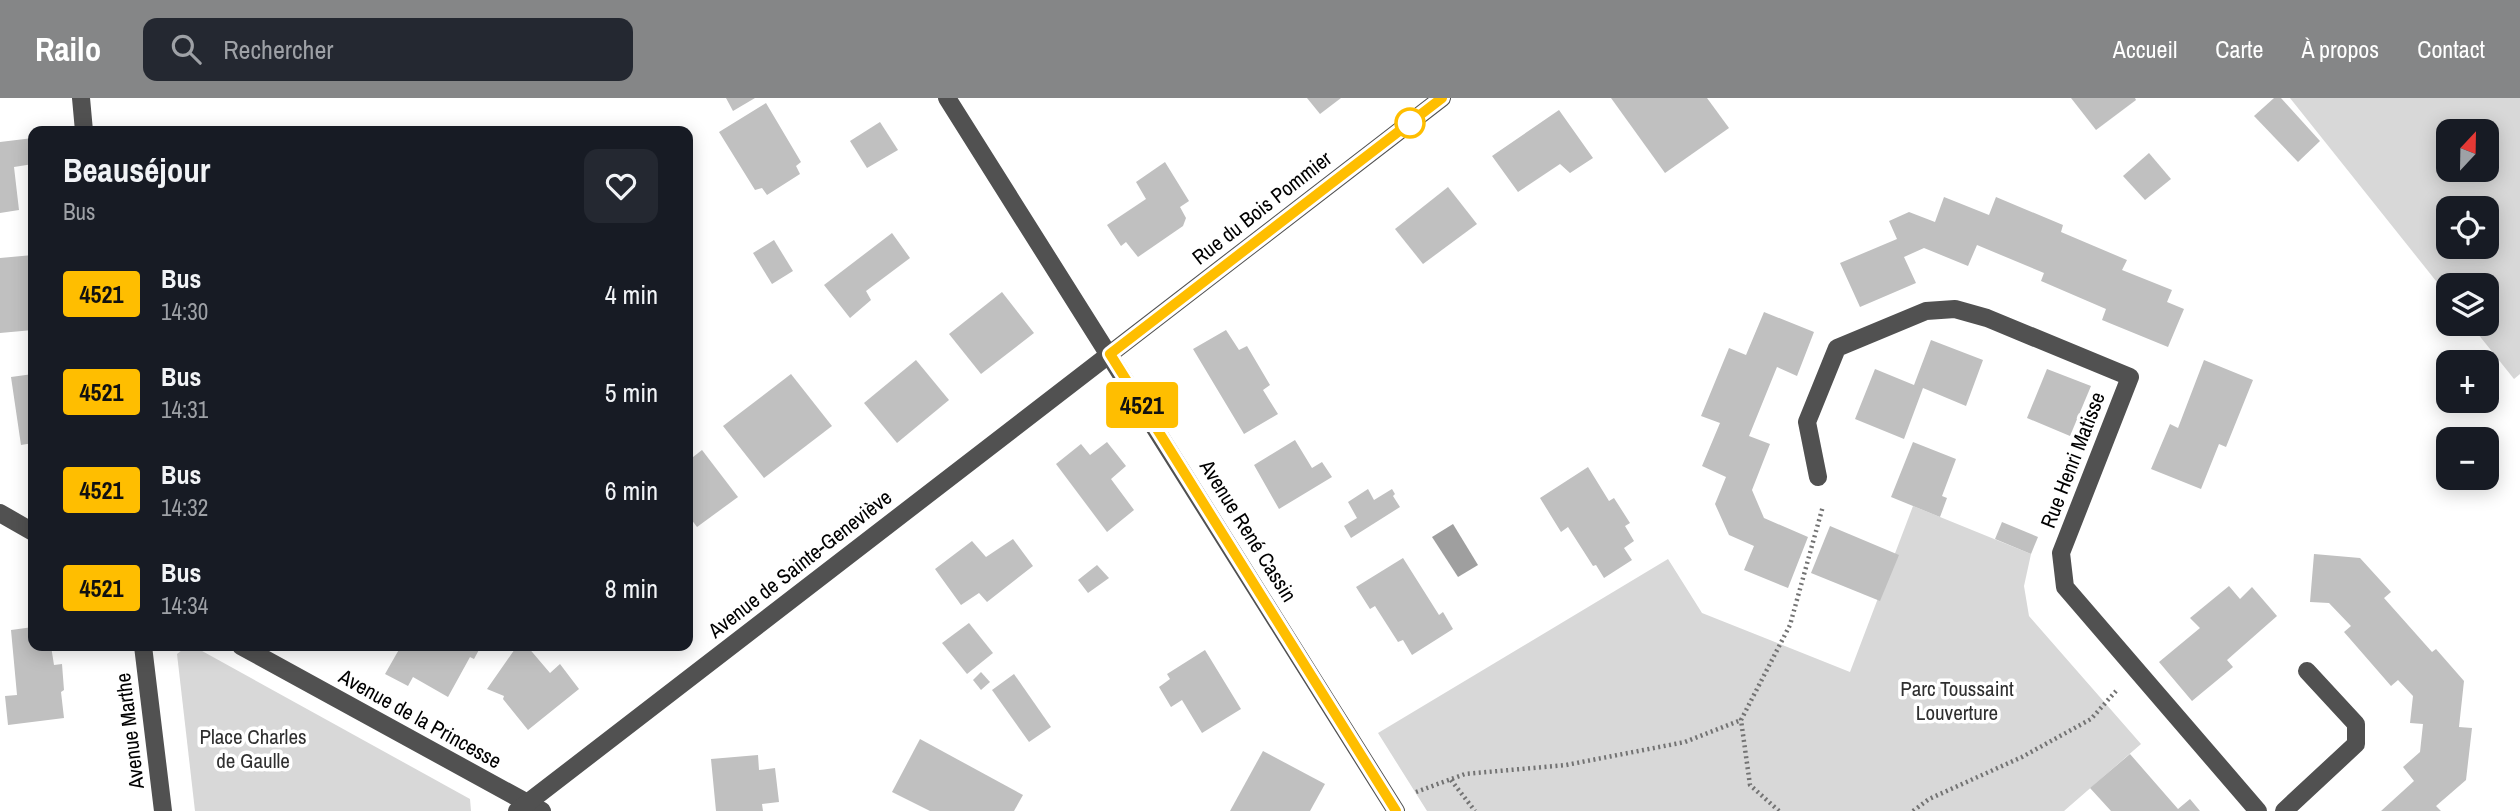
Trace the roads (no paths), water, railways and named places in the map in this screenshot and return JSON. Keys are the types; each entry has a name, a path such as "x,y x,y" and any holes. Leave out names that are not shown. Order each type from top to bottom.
{"street":[{"path":"81,98 84,126"},
{"name":"Avenue René Cassin","path":"947,98 1393,806"},
{"name":"Rue du Bois Pommier","path":"1110,354 1442,98"},
{"name":"Rue Henri Matisse","path":"1818,477 1807,422 1837,348 1926,311 1955,309 1987,318 2130,377 2061,552 2065,587 2258,811"},
{"name":"Avenue de Sainte-Geneviève","path":"528,808 1110,354"},
{"path":"0,513 28,529"},
{"name":"Avenue Marthe","path":"144,651 163,811"},
{"name":"Avenue de la Princesse","path":"250,651 528,808"},
{"path":"2290,809 2356,744 2356,724 2307,671"}],"park label":[{"name":"Parc Toussaint Louverture","path":"1957,701"},
{"name":"Place Charles de Gaulle","path":"253,749"}]}
